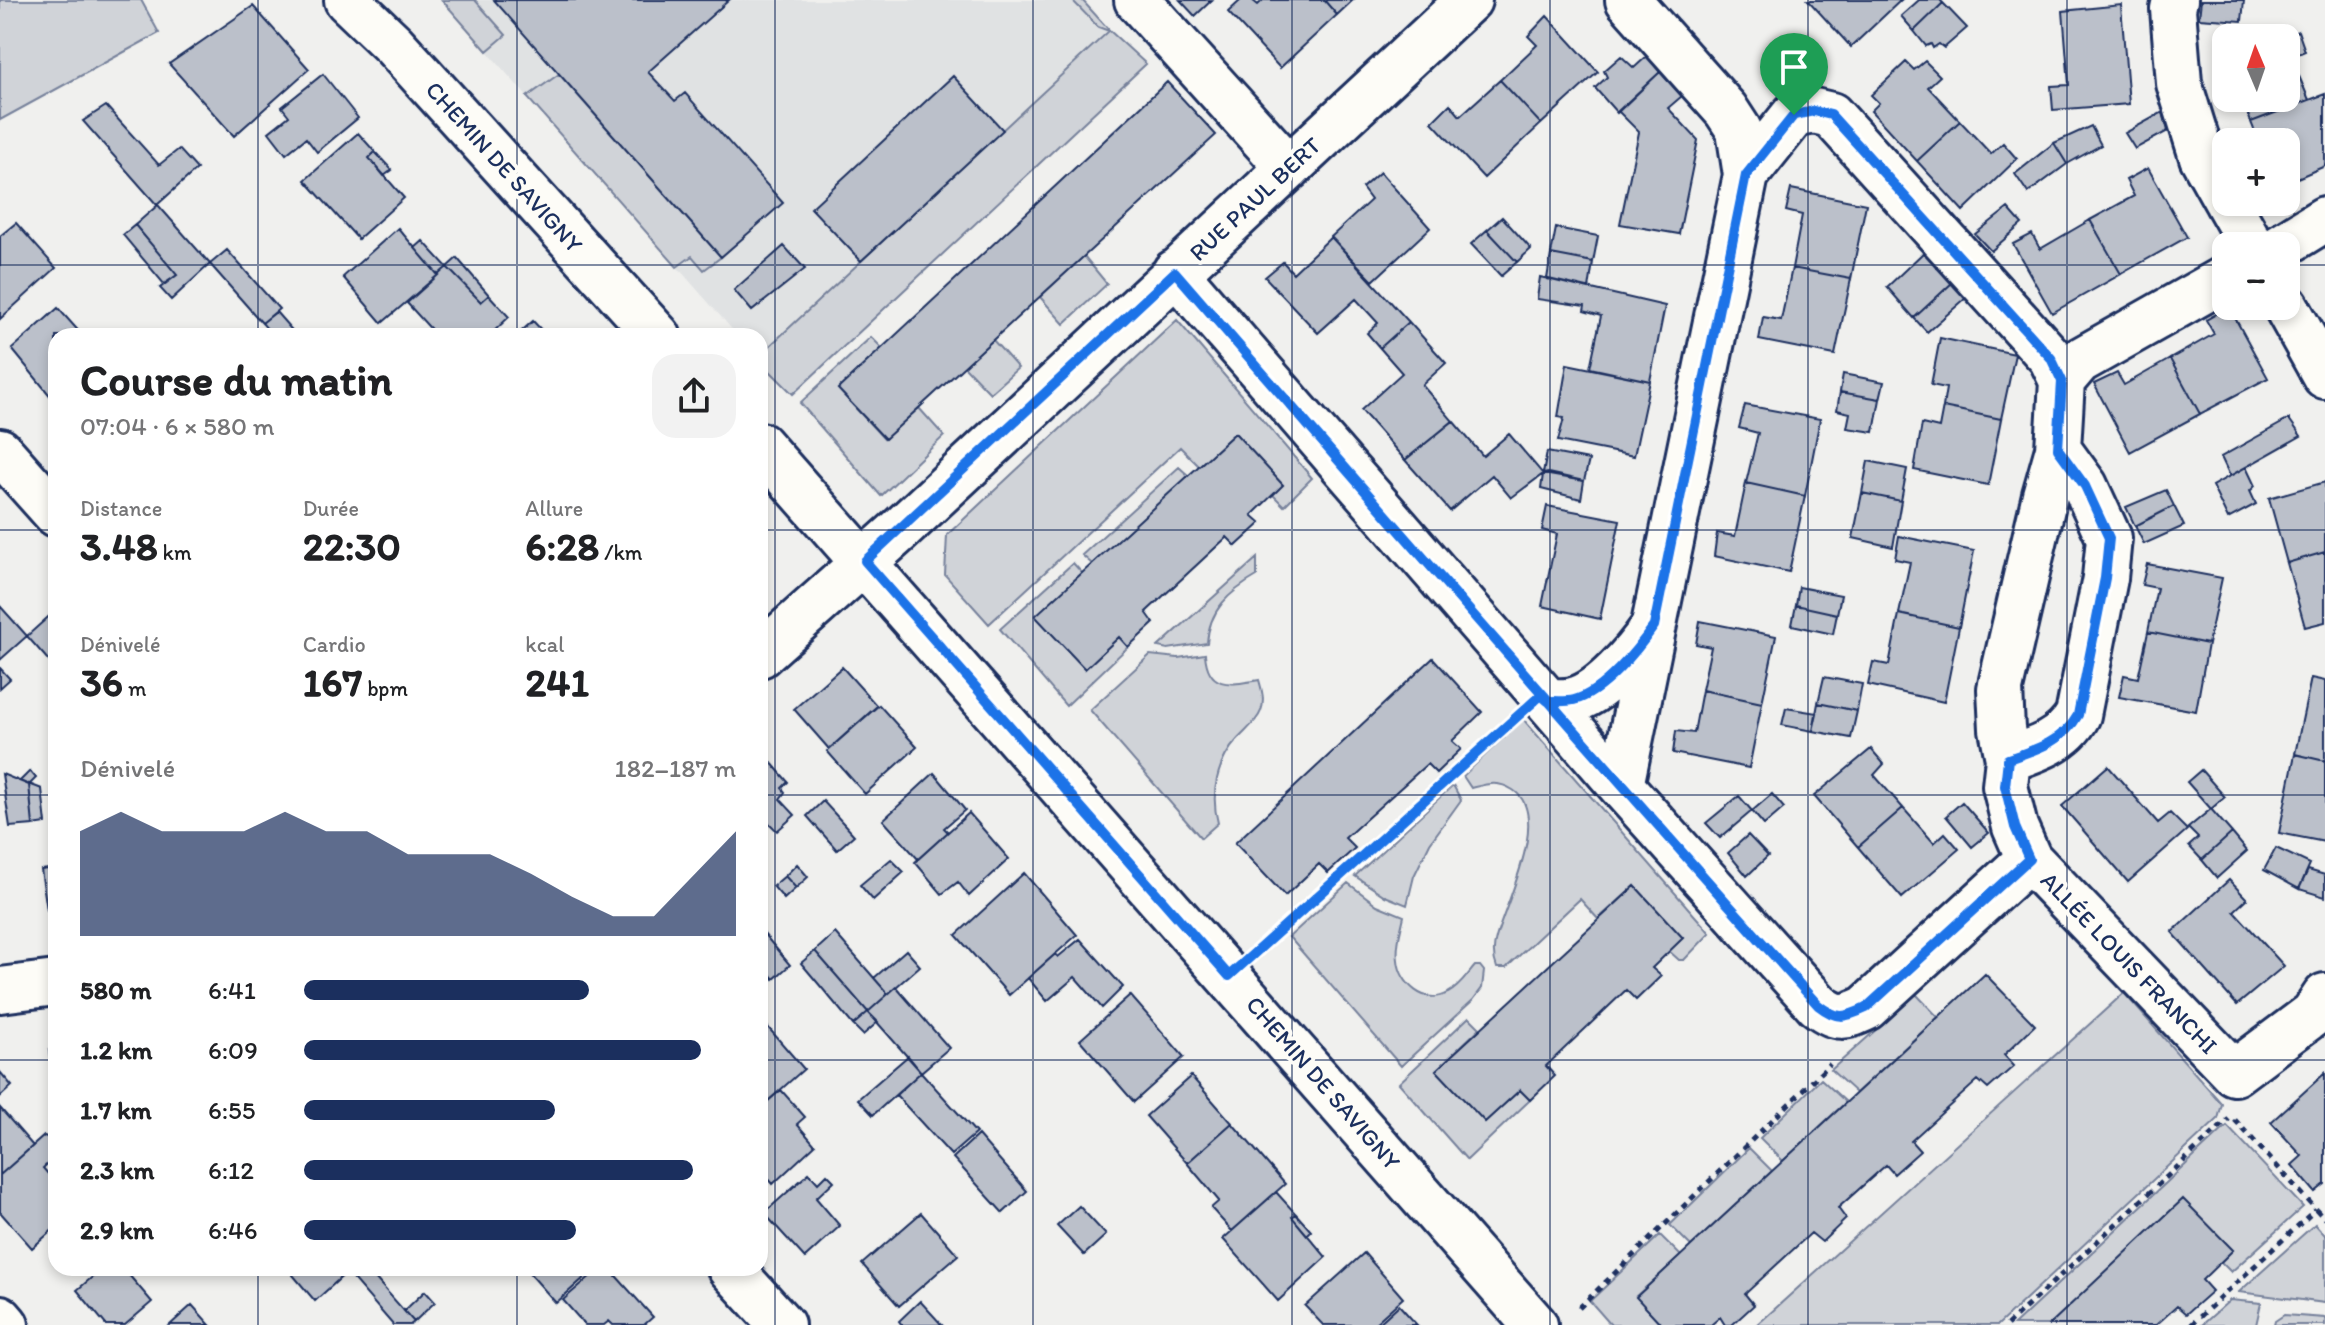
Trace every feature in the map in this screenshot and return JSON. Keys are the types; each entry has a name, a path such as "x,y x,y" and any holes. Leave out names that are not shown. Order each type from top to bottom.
{"street":[{"name":"CHEMIN DE SAVIGNY","path":"347,0 394,45 651,328"},
{"path":"1137,0 1289,168"},
{"name":"RUE PAUL BERT","path":"768,648 1469,0"},
{"path":"1621,786 1746,175 1739,130 1726,110 1628,0"},
{"path":"2175,0 2173,9 2179,83 2202,157 2212,175"},
{"path":"1746,175 1794,115 1814,111 1831,115 2051,358 2062,381 2079,361 2212,286"},
{"path":"2300,234 2325,219"},
{"path":"1175,272 1621,786 1818,1005 1831,1015 1849,1016 1866,1008 2029,859"},
{"path":"2294,320 2325,376"},
{"name":"ALLÉE LOUIS FRANCHI","path":"2062,381 2058,449 2000,689 2002,729 2008,759 2005,786 2015,827 2029,859 2234,1073 2321,1013"},
{"path":"2008,759 2036,750 2071,727 2078,715 2105,578 2109,538 2105,527 2085,486 2058,449"},
{"path":"0,451 48,505"},
{"name":"CHEMIN DE SAVIGNY","path":"768,454 1229,976 1554,1320"},
{"path":"1544,698 1575,700 1605,681 1633,656 1654,626"},
{"path":"0,990 48,984"},
{"path":"737,1276 782,1325"},
{"path":"0,1318 6,1325"}],"path":[{"path":"1229,976 1544,698"},
{"path":"1554,1320 1841,1053 1849,1016"},
{"path":"2007,1325 2232,1116 2325,1219"},
{"path":"2191,1325 2316,1209"}],"shaded area":[{"path":"0,0 141,0 159,33 0,120"},
{"path":"442,0 1082,0 1110,31 768,348 768,328 731,328"},
{"path":"442,0 475,0 506,35 487,51"},
{"path":"1072,0 1082,0 1146,64 793,394 768,369 768,348 1109,31 1098,27"},
{"path":"559,74 721,257 704,270 692,256 677,267 527,97"},
{"path":"1084,256 1107,284 1064,324 1040,297"},
{"path":"1177,320 1312,478 1284,506 1273,495 1283,485 1235,433 1199,466 1180,447 989,624 945,575 947,535"},
{"path":"871,337 882,348 838,389 884,439 919,408 944,436 881,496 800,403"},
{"path":"993,340 1018,368 990,393 964,366"},
{"path":"1179,467 1189,476 1092,564 1082,555"},
{"path":"1257,558 1257,576 1222,603 1212,621 1207,643 1168,649 1158,647"},
{"path":"1073,563 1082,573 1036,616 1085,668 1119,637 1128,647 1066,706 1000,629"},
{"path":"1205,654 1207,666 1216,679 1230,683 1259,680 1263,699 1257,719 1224,758 1215,790 1218,823 1201,838 1090,710 1150,655 1178,658"},
{"path":"1523,719 1710,933 1684,960 1679,960 1669,951 1683,938 1635,886 1598,919 1580,899 1506,968 1497,968 1495,942 1522,861 1528,819 1524,802 1513,790 1497,784 1471,788 1463,776"},
{"path":"1453,785 1461,800 1430,843 1414,876 1407,905 1385,896 1355,876"},
{"path":"1348,883 1377,905 1404,916 1398,960 1403,977 1415,990 1431,997 1439,996 1456,988 1475,966 1480,966 1484,971 1482,988 1473,1000 1401,1066 1289,937"},
{"path":"2124,993 2222,1104 2218,1119 1998,1325 1757,1325"},
{"path":"1916,994 1938,1017 1856,1093 1831,1070"},
{"path":"1469,1017 1480,1028 1436,1070 1485,1121 1520,1090 1530,1100 1467,1160 1399,1083"},
{"path":"1821,1079 1846,1102 1783,1161 1760,1138"},
{"path":"2227,1126 2303,1207 2231,1272 2221,1262 2233,1250 2183,1200 2049,1325 2014,1325"},
{"path":"1749,1148 1772,1171 1691,1246 1670,1225"},
{"path":"2315,1224 2325,1235 2325,1303 2239,1292"},
{"path":"1660,1235 1681,1256 1636,1296 1662,1325 1611,1325 1590,1301"},
{"path":"2230,1300 2261,1303 2256,1325 2202,1325"},
{"path":"2284,1315 2325,1318 2325,1325 2274,1325"}],"building":[{"path":"494,0 729,0 648,72 675,101 685,93 783,203 721,257"},
{"path":"1180,0 1212,0 1195,16"},
{"path":"1241,0 1252,0 1258,5 1263,0 1324,0 1337,15 1280,68 1228,12"},
{"path":"1324,0 1353,0 1337,15"},
{"path":"1808,0 1901,0 1851,47"},
{"path":"1919,0 1940,0 1943,3 1914,31 1901,16"},
{"path":"2201,0 2244,0 2242,21 2199,18"},
{"path":"1943,3 1967,28 1944,48 1939,44 1933,48 1931,44 1926,46 1914,31"},
{"path":"2121,5 2129,104 2053,110 2051,86 2069,85 2063,11"},
{"path":"253,6 309,69 234,136 169,64"},
{"path":"1547,16 1598,72 1541,124 1500,80 1537,45 1528,36"},
{"path":"2300,37 2305,51 2300,53"},
{"path":"1621,56 1634,68 1647,56 1660,72 1617,113 1595,88 1607,77 1604,71"},
{"path":"1925,61 1940,76 1928,87 1960,121 1917,161 1871,111 1879,103 1871,95 1906,62 1914,70"},
{"path":"1660,72 1682,96 1668,108 1698,140 1679,234 1620,224 1639,132 1618,111"},
{"path":"323,74 358,118 317,152 306,138 286,154 269,132 289,116 282,107"},
{"path":"953,76 1003,130 861,261 811,208"},
{"path":"2300,78 2309,100 2300,103"},
{"path":"1500,80 1541,124 1484,178 1432,122 1450,104 1460,116"},
{"path":"1167,82 1216,135 885,439 838,389"},
{"path":"2325,94 2325,166 2300,177 2300,128 2253,128 2251,122 2277,112 2300,112 2300,103"},
{"path":"106,106 159,165 179,149 197,169 157,205 83,121"},
{"path":"2163,112 2168,131 2135,149 2125,133"},
{"path":"2247,112 2277,112 2251,122"},
{"path":"1960,121 1991,154 2003,143 2017,159 1963,211 1917,161"},
{"path":"2091,126 2101,145 2067,164 2054,143"},
{"path":"358,133 375,152 369,158 404,198 358,239 305,180"},
{"path":"2054,143 2067,164 2028,193 2015,174"},
{"path":"375,152 392,170 384,176 369,158"},
{"path":"2148,168 2187,237 2121,274 2090,220 2134,196 2126,180"},
{"path":"1380,172 1430,228 1373,281 1331,237 1371,200 1362,188"},
{"path":"1791,189 1866,204 1851,279 1792,268 1802,215 1786,211"},
{"path":"158,205 210,264 171,300 160,288 177,275 135,225"},
{"path":"2008,208 2022,224 1991,251 1975,234"},
{"path":"1502,217 1531,249 1517,262 1487,230"},
{"path":"2090,220 2121,274 2052,313 2013,244 2032,234 2040,249"},
{"path":"16,223 56,268 0,319 0,236"},
{"path":"135,225 177,275 164,284 123,235"},
{"path":"398,228 438,275 382,323 343,277"},
{"path":"1556,228 1598,236 1593,262 1551,254"},
{"path":"1487,230 1517,262 1501,276 1471,244"},
{"path":"1331,237 1409,322 1380,348 1367,333 1378,323 1356,299 1318,333 1265,277 1283,262 1293,273"},
{"path":"423,241 447,267 438,275 415,248"},
{"path":"784,246 805,269 752,311 734,290"},
{"path":"227,250 279,309 262,323 210,264"},
{"path":"1924,252 1952,283 1914,318 1887,287"},
{"path":"1551,254 1593,262 1589,289 1547,279"},
{"path":"457,258 489,295 481,302 447,267"},
{"path":"447,267 481,302 489,295 509,317 497,328 430,328 407,303"},
{"path":"1792,268 1851,279 1835,355 1759,340 1763,317 1781,320"},
{"path":"1540,277 1665,306 1650,381 1590,368 1601,316 1584,311 1585,306 1537,299"},
{"path":"1952,283 1966,298 1927,332 1914,318"},
{"path":"58,308 76,328 48,328 48,393 12,349"},
{"path":"276,312 290,328 266,328 262,323"},
{"path":"2212,317 2212,320 2236,320 2268,378 2200,414 2170,359 2214,334 2206,320"},
{"path":"533,321 540,328 525,328"},
{"path":"1409,322 1446,363 1422,385 1453,421 1405,460 1361,410 1402,373 1380,348"},
{"path":"1940,338 2015,354 2001,419 1943,407 1946,388 1931,385"},
{"path":"2170,359 2200,414 2130,452 2094,384 2117,373 2124,385"},
{"path":"1567,364 1650,381 1634,456 1558,441 1564,418 1558,417"},
{"path":"1843,374 1884,382 1880,399 1840,392"},
{"path":"1840,392 1880,399 1874,432 1847,428 1850,413 1837,410"},
{"path":"1745,405 1820,419 1805,496 1746,483 1758,433 1739,428"},
{"path":"1943,407 2001,419 1988,485 1914,470 1922,424 1939,428"},
{"path":"2289,419 2301,436 2230,476 2221,457"},
{"path":"1453,421 1483,456 1509,434 1543,474 1511,498 1492,475 1450,511 1405,460"},
{"path":"1235,433 1283,485 1252,515 1261,523 1236,546 1227,537 1146,612 1154,623 1128,647 1119,637 1085,669 1035,616"},
{"path":"1547,452 1589,460 1584,481 1543,474"},
{"path":"1868,461 1907,469 1901,501 1862,493"},
{"path":"2246,467 2255,486 2250,491 2256,504 2228,519 2212,486"},
{"path":"1543,474 1584,481 1581,499 1541,489"},
{"path":"2325,482 2325,552 2287,563 2269,498"},
{"path":"1746,483 1805,496 1789,572 1714,556 1717,533 1735,536"},
{"path":"2166,490 2174,506 2135,526 2126,507"},
{"path":"1862,493 1901,501 1893,547 1853,538"},
{"path":"1547,506 1620,520 1600,619 1542,606 1557,534 1542,530"},
{"path":"2174,506 2184,526 2144,544 2135,526"},
{"path":"1899,536 1974,551 1959,627 1899,614 1910,562 1895,559"},
{"path":"2325,552 2325,622 2305,627 2287,563"},
{"path":"2147,564 2222,578 2208,644 2148,632 2157,588 2142,585"},
{"path":"1799,587 1841,595 1837,614 1796,605"},
{"path":"1796,605 1837,614 1833,634 1792,625"},
{"path":"0,606 27,636 0,660"},
{"path":"1899,614 1959,627 1944,702 1868,685 1873,662 1889,665"},
{"path":"48,617 48,660 27,636"},
{"path":"1700,621 1776,636 1762,703 1702,690 1711,647 1696,644"},
{"path":"2148,632 2208,644 2196,711 2119,697 2124,675 2138,678"},
{"path":"1433,658 1482,712 1452,741 1461,749 1436,773 1427,764 1345,838 1355,848 1328,873 1319,864 1285,896 1235,843"},
{"path":"842,667 877,706 829,749 794,709"},
{"path":"0,668 10,679 0,688"},
{"path":"1824,677 1862,684 1857,711 1818,703"},
{"path":"2311,678 2325,681 2325,761 2295,754"},
{"path":"1702,690 1762,703 1749,768 1673,753 1676,731 1694,733"},
{"path":"1818,703 1857,711 1851,738 1813,731"},
{"path":"879,705 917,747 865,794 827,751"},
{"path":"1786,708 1817,713 1813,731 1782,725"},
{"path":"1871,749 1884,764 1874,775 1903,808 1858,847 1814,796"},
{"path":"2295,754 2325,761 2325,842 2279,833"},
{"path":"770,761 788,782 782,788 785,792 780,799 795,815 777,831 768,822"},
{"path":"2108,766 2158,823 2170,813 2187,830 2128,882 2062,806"},
{"path":"2201,770 2225,797 2211,809 2187,782"},
{"path":"30,771 36,778 29,785 20,781"},
{"path":"934,773 965,810 944,828 948,832 918,859 883,820"},
{"path":"2,774 29,785 33,825 10,827"},
{"path":"29,784 42,789 46,823 33,825"},
{"path":"1772,794 1784,808 1764,825 1752,811"},
{"path":"1739,796 1752,811 1720,838 1706,823"},
{"path":"823,801 854,835 837,850 807,816"},
{"path":"1962,802 1989,833 1972,847 1946,816"},
{"path":"1903,808 1934,843 1945,833 1959,849 1902,898 1858,847"},
{"path":"2211,809 2232,833 2202,860 2189,846 2198,838 2188,828"},
{"path":"969,813 1009,859 969,896 958,882 942,894 915,862"},
{"path":"2232,833 2247,851 2217,878 2202,860"},
{"path":"1748,835 1768,856 1747,876 1728,853"},
{"path":"2276,848 2310,864 2299,889 2264,870"},
{"path":"891,859 904,872 873,900 860,885"},
{"path":"797,864 808,877 796,888 785,876"},
{"path":"48,869 48,910 47,910 41,870"},
{"path":"2308,870 2325,875 2325,897 2299,889"},
{"path":"1024,873 1077,935 1009,995 956,935"},
{"path":"785,876 796,888 784,899 773,886"},
{"path":"2229,880 2247,899 2234,911 2284,966 2237,1005 2172,932"},
{"path":"1635,886 1683,938 1652,968 1661,976 1636,1000 1626,990 1546,1066 1555,1076 1530,1100 1520,1090 1485,1122 1436,1070"},
{"path":"835,933 888,994 868,1012 815,951"},
{"path":"768,939 790,965 774,979 768,972"},
{"path":"1080,939 1123,987 1102,1008 1075,977 1047,1001 1028,978 1055,954 1058,957"},
{"path":"906,950 920,966 888,994 874,978"},
{"path":"815,951 868,1012 853,1025 801,963"},
{"path":"1985,974 2035,1025 2004,1055 2014,1066 1988,1089 1978,1080 1911,1141 1920,1151 1894,1174 1886,1165 1838,1208 1846,1219 1822,1242 1811,1233 1745,1294 1754,1305 1732,1325 1725,1325 1720,1317 1711,1325 1662,1325 1636,1297"},
{"path":"896,987 949,1048 921,1072 868,1012"},
{"path":"1130,995 1184,1057 1134,1102 1080,1040"},
{"path":"868,1012 878,1022 863,1035 853,1025"},
{"path":"768,1027 804,1069 768,1101"},
{"path":"908,1056 921,1072 873,1115 858,1099"},
{"path":"0,1072 12,1086 0,1097"},
{"path":"921,1072 976,1133 951,1155 896,1095"},
{"path":"2325,1073 2325,1184 2315,1192 2292,1165 2302,1156 2271,1122"},
{"path":"1191,1076 1232,1123 1187,1163 1146,1116"},
{"path":"781,1090 805,1117 797,1124 815,1145 773,1184 768,1178 768,1101"},
{"path":"0,1108 33,1146 0,1175"},
{"path":"1232,1123 1285,1184 1232,1231 1211,1208 1219,1201 1187,1163"},
{"path":"978,1135 1027,1191 1003,1213 953,1158"},
{"path":"44,1136 48,1137 48,1163 43,1168 48,1174 48,1234 32,1248 0,1212 0,1175"},
{"path":"809,1173 818,1183 827,1174 834,1181 816,1198 840,1226 805,1258 768,1217 768,1209"},
{"path":"1276,1192 1296,1214 1292,1217 1326,1257 1278,1301 1223,1239"},
{"path":"2183,1199 2233,1250 2202,1280 2212,1291 2186,1314 2177,1306 2156,1325 2049,1325"},
{"path":"1079,1206 1106,1235 1084,1255 1057,1226"},
{"path":"921,1213 958,1255 899,1306 862,1264"},
{"path":"1296,1214 1311,1231 1307,1235 1292,1217"},
{"path":"1364,1253 1403,1298 1373,1325 1323,1325 1305,1306"},
{"path":"94,1276 130,1276 152,1302 125,1325 106,1325 77,1290"},
{"path":"294,1276 343,1276 315,1301"},
{"path":"350,1276 373,1276 414,1322 410,1325 393,1325"},
{"path":"532,1276 586,1276 556,1303"},
{"path":"591,1276 616,1276 653,1317 644,1325 613,1325 609,1321 604,1325 585,1325 563,1300"},
{"path":"425,1291 435,1302 414,1322 404,1311"},
{"path":"920,1301 942,1325 902,1325 899,1321"},
{"path":"192,1305 210,1325 170,1325"},
{"path":"1399,1305 1417,1325 1377,1325"}],"route":[{"path":"1794,115 1746,175 1654,626 1633,656 1605,681 1575,700 1548,701 1541,695 1229,976 865,561 1175,272 1548,701 1621,786 1818,1005 1831,1015 1849,1016 1866,1008 2029,859 2015,827 2005,786 2008,759 2036,750 2060,736 2071,727 2078,715 2105,578 2109,538 2085,486 2058,449 2062,381 2051,358 1831,115 1814,111 1794,115"}]}
